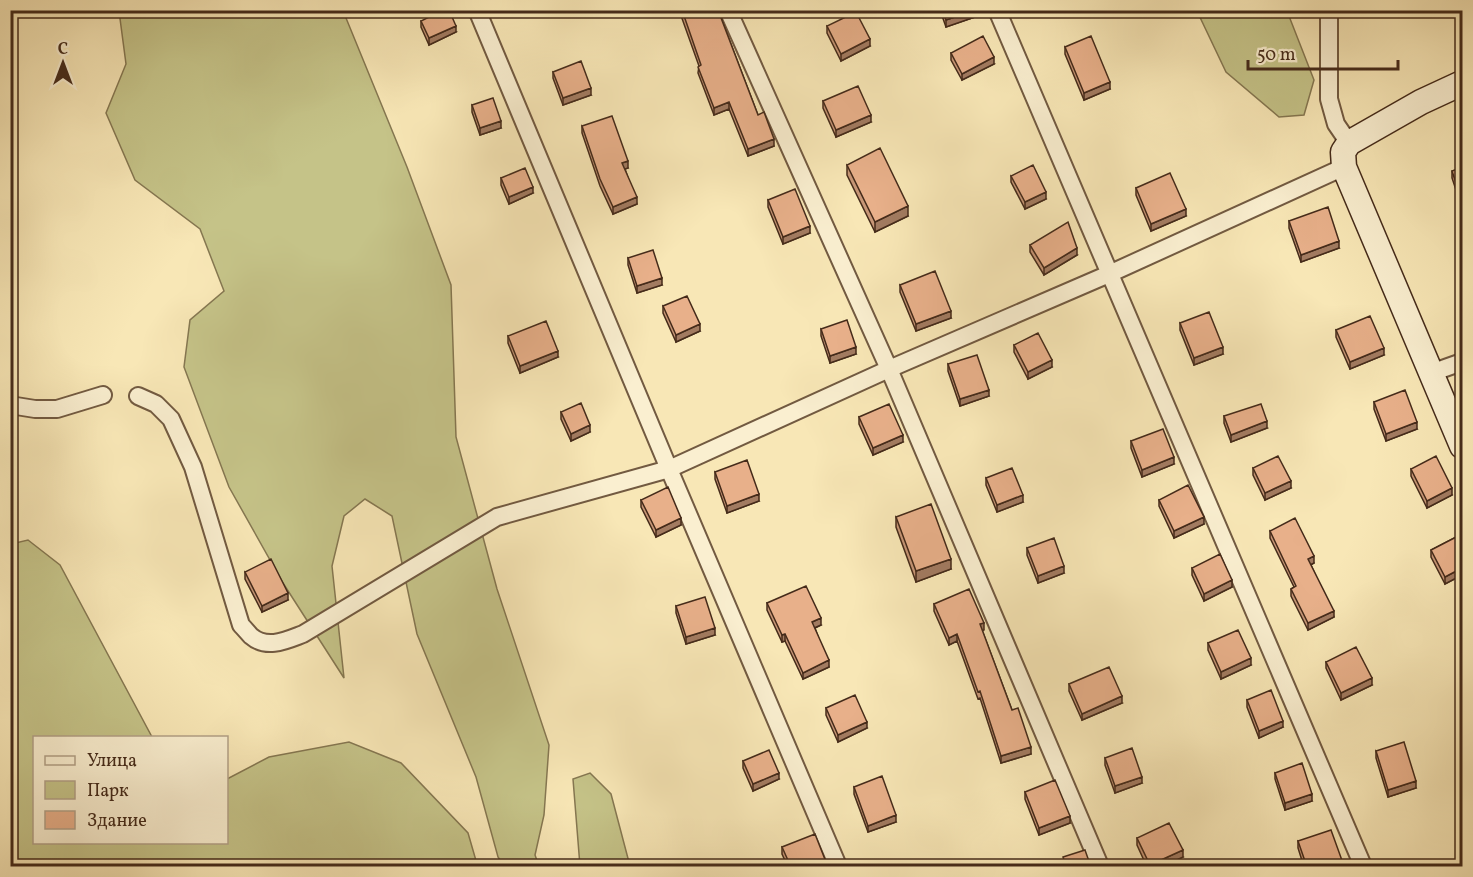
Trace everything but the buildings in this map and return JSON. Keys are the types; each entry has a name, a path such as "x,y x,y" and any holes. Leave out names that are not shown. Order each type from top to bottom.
{"street":[{"path":"477,10 838,867"},
{"path":"728,10 889,369 1100,867"},
{"path":"997,10 1363,867"},
{"path":"1329,10 1329,99 1336,124 1349,143"},
{"path":"1462,83 1421,102 1349,143 1343,152 1344,167 1462,446"},
{"path":"138,396 156,404 171,418 193,467 242,625 252,638 263,643 278,644 303,634 497,517 669,469 1344,167"},
{"path":"1431,373 1462,362"},
{"path":"10,405 35,410 57,410 103,395"}],"green space":[{"path":"119,11 348,11 346,18 407,167 451,285 456,437 497,589 549,745 544,815 535,855 539,866 504,866 498,857 476,777 417,634 392,516 365,499 344,516 332,566 344,678 283,583 229,487 184,367 190,320 224,291 200,229 135,180 106,113 126,64"},
{"path":"1197,11 1287,11 1314,80 1304,115 1279,117 1226,72"},
{"path":"28,540 60,565 151,736 33,736 33,844 228,844 228,778 269,757 349,742 401,763 468,833 477,866 11,866 11,544"},
{"path":"590,773 611,794 630,866 580,866 573,779"}]}
